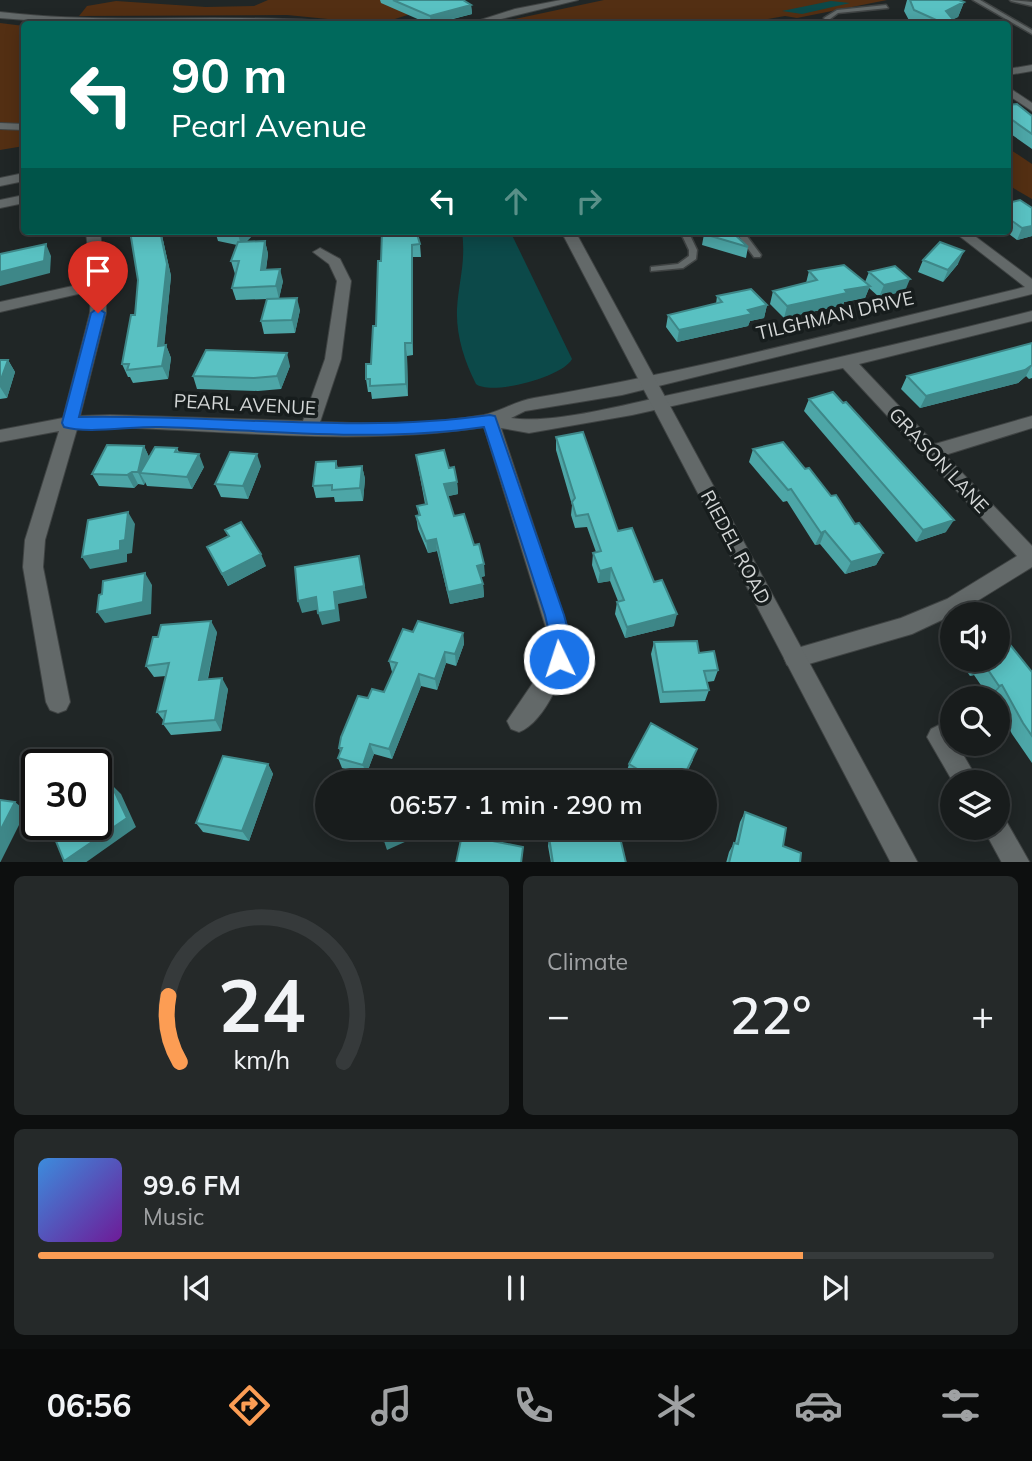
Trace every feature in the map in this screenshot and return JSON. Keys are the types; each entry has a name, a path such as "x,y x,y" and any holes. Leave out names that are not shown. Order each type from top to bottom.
{"street":[{"path":"484,21 518,11 575,0"},
{"path":"0,15 59,21"},
{"path":"1011,72 1032,68"},
{"path":"1011,92 1032,107"},
{"path":"0,126 21,127"},
{"path":"0,182 21,178"},
{"path":"0,204 21,200"},
{"path":"58,702 33,567 35,540 70,423 98,313 99,285 93,235"},
{"name":"RIEDEL ROAD","path":"570,235 904,862"},
{"path":"965,235 1032,288"},
{"path":"309,428 333,359 344,281 335,262 320,252"},
{"path":"0,307 99,285"},
{"name":"TILGHMAN DRIVE","path":"648,381 1032,288"},
{"path":"658,401 747,386 1032,316"},
{"name":"GRASON LANE","path":"847,362 1032,557"},
{"name":"PEARL AVENUE","path":"0,436 70,423 156,421 309,428 438,428 490,420 522,406 622,389 648,381"},
{"name":"PEARL AVENUE","path":"490,420 529,427 632,409 658,401"},
{"path":"490,420 561,641 559,659 550,677 538,698 519,721"},
{"path":"932,452 1032,422"},
{"path":"795,658 904,627 954,605 1032,557"},
{"path":"939,737 960,770"},
{"path":"1003,840 1016,862"}],"lane":[{"path":"976,0 1032,32"},
{"path":"1013,0 1032,4"},
{"path":"828,21 827,19 837,12 887,7"},
{"path":"654,269 680,265 693,257 693,250 686,235"},
{"path":"742,235 757,255"}],"shaded area":[{"path":"268,0 455,0 388,21 348,21 287,15 79,16 87,6 116,1 206,7 254,6"},
{"path":"604,0 887,0 797,18 785,16 756,21 505,21"},
{"path":"0,23 21,26 21,146 0,150"},
{"path":"1011,150 1032,164 1032,199 1011,187"}],"water":[{"path":"831,1 850,3 802,14 782,11"},
{"path":"462,235 512,235 572,359 566,366 542,378 511,386 496,388 476,384 464,357 458,328 457,309"}],"building":[{"path":"393,0 463,0 471,5 430,16"},
{"path":"910,0 964,2 946,11 954,21 938,21 914,10"},
{"path":"1017,104 1032,116 1032,134 1011,119 1011,105"},
{"path":"1020,200 1032,208 1032,226 1022,228 1011,220 1011,202"},
{"path":"131,235 161,235 167,264 158,346 166,345 162,366 127,370 129,364 122,364 131,315 135,315 138,280"},
{"path":"382,235 417,235 420,244 412,245 412,343 405,343 406,384 370,386 370,379 366,379 366,364 371,364 373,326 376,326 378,261 381,261"},
{"path":"707,235 735,235 748,247"},
{"path":"265,241 261,270 280,269 276,286 232,288 239,261 231,261 238,242"},
{"path":"940,242 964,251 948,270 923,260"},
{"path":"46,244 44,261 0,272 0,254"},
{"path":"844,265 870,286 787,306 773,291 817,280 809,271"},
{"path":"895,266 910,279 884,285 869,272"},
{"path":"751,289 767,305 748,310 752,314 679,330 668,315 722,302 717,296"},
{"path":"297,298 292,320 261,321 267,299"},
{"path":"1032,343 1032,365 1025,370 926,396 907,376"},
{"path":"206,350 287,353 277,376 193,376"},
{"path":"0,360 8,360 0,382"},
{"path":"833,392 843,403 846,402 954,520 923,530 809,399"},
{"path":"583,432 618,531 632,528 654,582 662,580 677,614 627,627 617,602 624,600 611,568 600,571 593,553 601,551 588,514 576,516 572,502 575,498 556,437"},
{"path":"783,442 805,469 809,468 831,496 836,495 855,524 859,523 883,553 851,562 825,531 821,533 791,489 788,490 753,449"},
{"path":"107,445 144,446 138,472 127,475 92,474"},
{"path":"155,447 177,448 175,452 199,454 187,477 140,473"},
{"path":"444,450 449,468 454,467 457,482 444,484 454,516 464,514 474,545 479,544 484,564 477,566 483,584 448,592 436,539 426,541 416,516 420,515 417,506 427,504 416,455"},
{"path":"230,452 257,454 243,486 215,484"},
{"path":"336,461 336,468 362,466 360,488 332,490 332,485 313,486 316,462"},
{"path":"128,512 125,540 120,541 120,550 82,557 88,520"},
{"path":"241,522 261,554 222,574 207,547 229,536 225,530"},
{"path":"359,556 364,586 334,592 336,610 318,613 316,597 298,601 295,567"},
{"path":"145,573 143,602 97,612 103,581"},
{"path":"211,621 199,680 222,678 215,720 163,724 166,711 157,712 169,663 146,666 153,637 158,637 161,625"},
{"path":"418,621 463,633 455,654 445,652 435,679 419,674 389,749 370,744 363,765 338,758 342,748 339,748 341,737 358,696 368,698 372,689 384,692 397,663 389,661 403,629 413,632"},
{"path":"697,641 699,653 714,651 718,670 704,671 709,690 663,692 654,642"},
{"path":"1010,645 1032,672 1032,736 1010,699 1010,686 999,686 989,672 1010,672"},
{"path":"651,723 697,749 687,770 639,770 629,764"},
{"path":"223,756 268,764 242,831 196,823"},
{"path":"112,786 127,818 112,828"},
{"path":"0,800 15,802 0,831"},
{"path":"745,812 786,828 783,846 801,853 800,862 729,862 734,843 738,844"},
{"path":"55,840 95,840 64,861"},
{"path":"461,840 487,840 523,847 521,862 456,862"},
{"path":"549,840 621,840 626,862 553,862"}],"route":[{"path":"98,313 70,423 156,421 378,429 438,428 490,420 554,615 561,641 559,659"}]}
